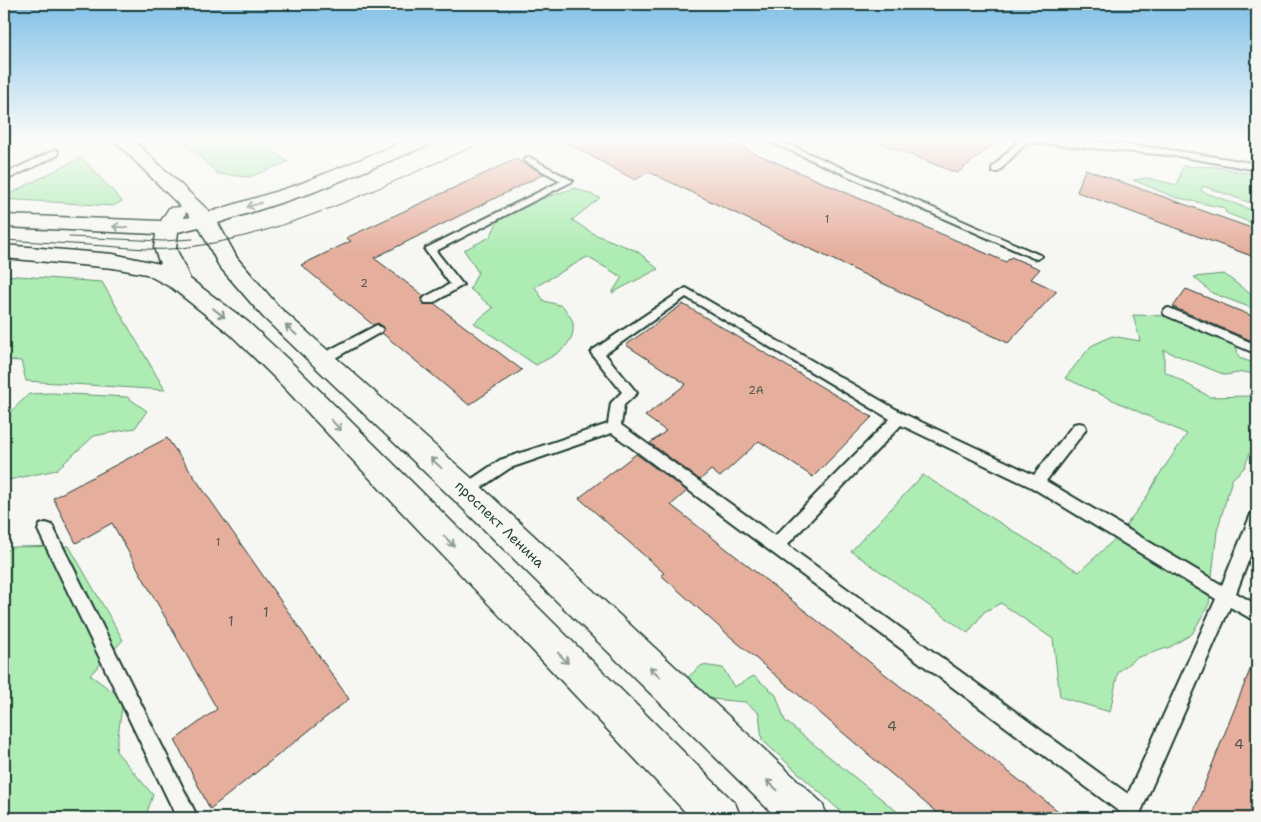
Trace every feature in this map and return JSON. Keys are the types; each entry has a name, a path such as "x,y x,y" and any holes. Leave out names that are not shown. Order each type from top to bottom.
{"main road":[{"path":"159,176 206,220"},
{"path":"4,221 130,228 169,228 206,220 304,189 335,176"},
{"path":"180,283 164,249 164,241 182,199"},
{"path":"180,283 181,248 206,220"},
{"name":"проспект Ленина","path":"206,220 227,261 271,312 466,491 808,818"},
{"path":"4,252 130,263 153,269 180,283 239,328 285,372 720,818"}],"lane":[{"path":"430,300 456,285 430,250 568,181 559,176"},
{"path":"854,176 1037,256"},
{"path":"614,427 618,403 630,393 597,353 686,292 899,418 1036,483 1257,614"},
{"path":"1169,312 1257,350"},
{"path":"323,359 377,329"},
{"path":"776,546 899,418"},
{"path":"466,491 505,464 614,427"},
{"path":"614,427 1132,809 1226,596 1257,520"},
{"path":"1036,483 1079,428"},
{"path":"46,530 188,818"}],"green space":[{"path":"44,176 99,176 122,201 113,206 4,199 4,197"},
{"path":"1180,176 1257,176 1257,205 1203,186 1201,191 1257,212 1257,225 1226,213 1224,208 1174,197 1133,180 1147,178 1177,185"},
{"path":"575,188 600,198 572,220 594,234 637,251 658,269 612,293 622,277 587,257 535,287 544,301 563,306 573,323 571,338 562,350 536,365 474,323 493,308 470,289 478,272 464,250 490,237 499,219 538,200"},
{"path":"1224,274 1257,299 1257,310 1212,293 1194,277"},
{"path":"4,275 102,282 165,390 26,381 21,361 4,360"},
{"path":"1133,315 1171,316 1235,342 1239,358 1257,364 1257,376 1245,372 1225,375 1164,350 1164,371 1210,397 1250,396 1257,400 1257,435 1244,468 1232,479 1217,531 1209,604 1192,634 1170,647 1136,658 1118,672 1110,712 1060,697 1053,639 1001,603 984,612 968,633 851,551 923,475 1079,572 1116,538 1145,500 1159,475 1187,434 1065,378 1091,346 1112,336 1140,341"},
{"path":"51,393 127,397 147,411 135,428 94,436 56,470 4,481 4,418 29,394"},
{"path":"69,546 123,640 90,675 123,699 116,751 153,795 145,818 4,818 4,553 11,547"},
{"path":"702,665 723,668 734,687 754,676 776,695 785,721 905,818 848,818 762,740 759,713 745,702 700,698 687,678"}],"building":[{"path":"479,176 539,176 374,258 424,296 421,299 423,304 435,304 522,370 469,405 382,333 384,327 378,323 373,325 301,265 351,241 346,238"},
{"path":"628,176 641,176 635,180"},
{"path":"658,176 808,176 1006,262 1011,257 1040,269 1031,279 1057,291 1008,343"},
{"path":"1082,176 1106,176 1257,230 1257,258 1077,192"},
{"path":"1186,289 1257,318 1257,343 1173,307"},
{"path":"683,304 872,417 813,477 759,441 720,477 711,470 700,480 650,443 666,431 645,416 686,384 626,345"},
{"path":"167,438 349,699 210,809 175,740 217,709 112,523 76,543 53,498"},
{"path":"636,454 687,491 671,505 1067,818 943,818 726,633 661,575 664,573 579,498"},
{"path":"1256,655 1257,818 1191,818"}],"tram line":[{"path":"4,240 154,249 182,248 222,241 302,219 406,176"},
{"path":"69,237 164,241 193,239"}]}
